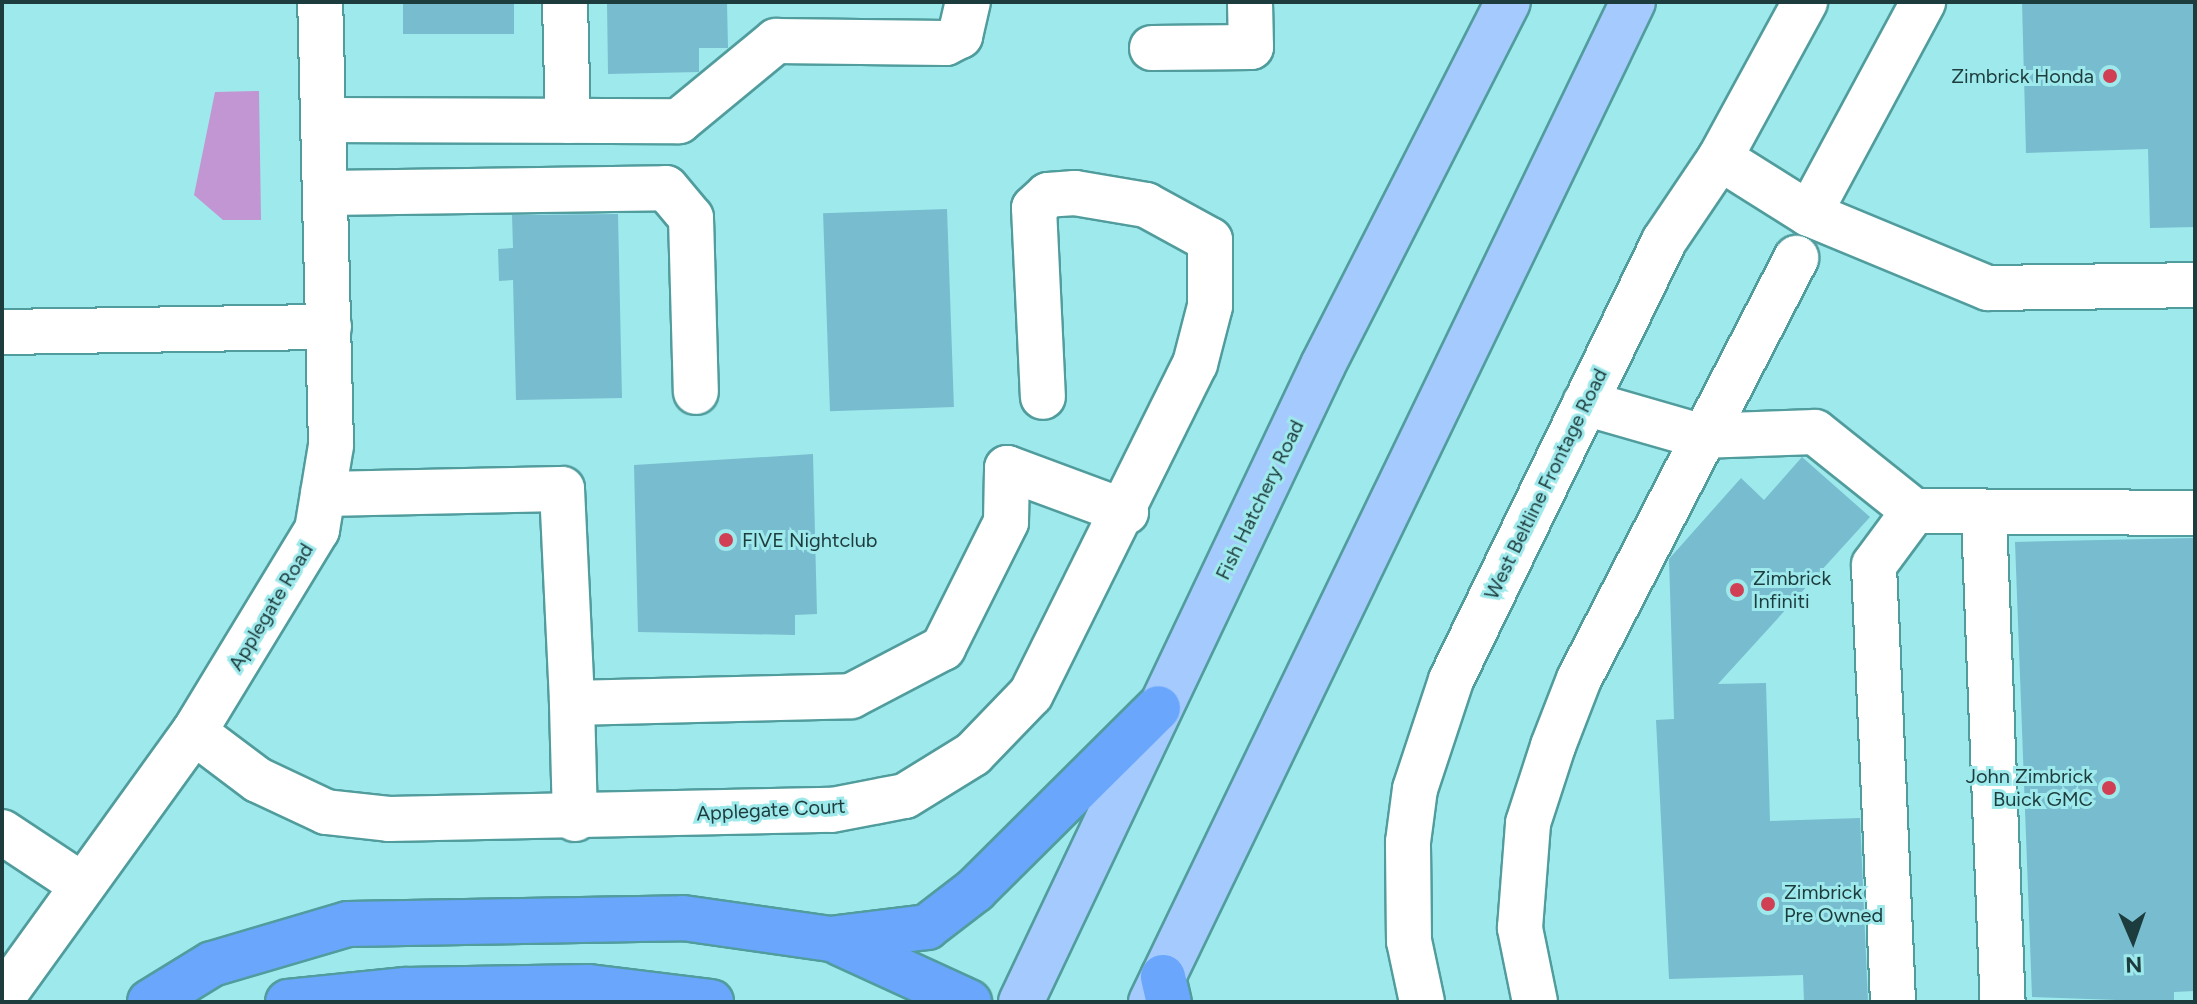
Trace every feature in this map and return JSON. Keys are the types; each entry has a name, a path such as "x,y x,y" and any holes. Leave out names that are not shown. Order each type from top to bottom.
{"highway":[{"path":"150,1002 212,964 348,924 683,918 831,939 927,927 975,890 1158,708"},
{"path":"831,939 969,1002"},
{"path":"288,1002 405,990 589,987 711,1002"}],"main road":[{"path":"1470,78 1485,2"},
{"name":"Fish Hatchery Road","path":"1021,1002 1158,708 1508,2"},
{"path":"1161,994 1633,2"}],"street":[{"name":"Applegate Road","path":"2,998 194,732 281,598 317,530 331,445 320,2"},
{"path":"565,2 568,121"},
{"path":"323,120 679,121 776,41 946,43 960,36 968,2"},
{"path":"1152,48 1251,47 1250,2"},
{"name":"West Beltline Frontage Road","path":"1422,1002 1407,888 1415,789 1451,680 1664,241 1720,158 1805,2"},
{"path":"1809,214 1923,2"},
{"path":"1720,158 1809,214 1988,288 2195,285"},
{"path":"326,193 666,188 691,218 696,392"},
{"name":"Applegate Court","path":"194,732 258,780 326,812 389,819 575,819 832,810 905,796 973,754 1031,694 1126,512 1195,364 1210,306 1210,240 1146,205 1075,193 1048,195 1034,208 1043,397"},
{"path":"1535,1002 1520,928 1528,823 1579,679 1700,436 1796,258"},
{"path":"2,332 329,327"},
{"path":"1585,403 1700,436 1815,432 1914,511 1984,517 2195,513"},
{"path":"572,703 851,696 943,648 1006,522 1007,468 1126,512"},
{"path":"323,494 562,489 575,819"},
{"path":"1893,1002 1874,565 1914,511"},
{"path":"1984,517 2003,1002"},
{"path":"2,832 82,885"}],"shaded area":[{"path":"259,91 261,220 223,220 194,195 215,92"}],"building":[{"path":"403,2 514,2 514,34 403,34"},
{"path":"607,2 727,2 728,48 699,48 699,72 608,74"},
{"name":"Zimbrick Honda","path":"2022,2 2195,2 2195,227 2150,228 2148,149 2026,153"},
{"path":"947,209 954,407 830,411 823,213"},
{"path":"618,214 622,398 516,400 513,280 499,281 498,249 513,248 512,215"},
{"name":"FIVE Nightclub","path":"813,454 817,614 795,615 795,635 638,632 634,465"},
{"name":"Zimbrick Pre Owned","path":"1802,457 1870,517 1718,684 1766,683 1770,821 1860,818 1868,1002 1804,1002 1803,975 1669,979 1656,720 1674,719 1669,559 1741,478 1764,500"},
{"name":"John Zimbrick Buick GMC","path":"2193,538 2195,991 2174,992 2174,1002 2032,997 2015,542"}],"place":[{"name":"Zimbrick Honda","path":"2110,76"},
{"name":"FIVE Nightclub","path":"726,540"},
{"name":"Zimbrick Infiniti","path":"1737,590"},
{"name":"John Zimbrick Buick GMC","path":"2109,788"},
{"name":"Zimbrick Pre Owned","path":"1768,904"}]}
